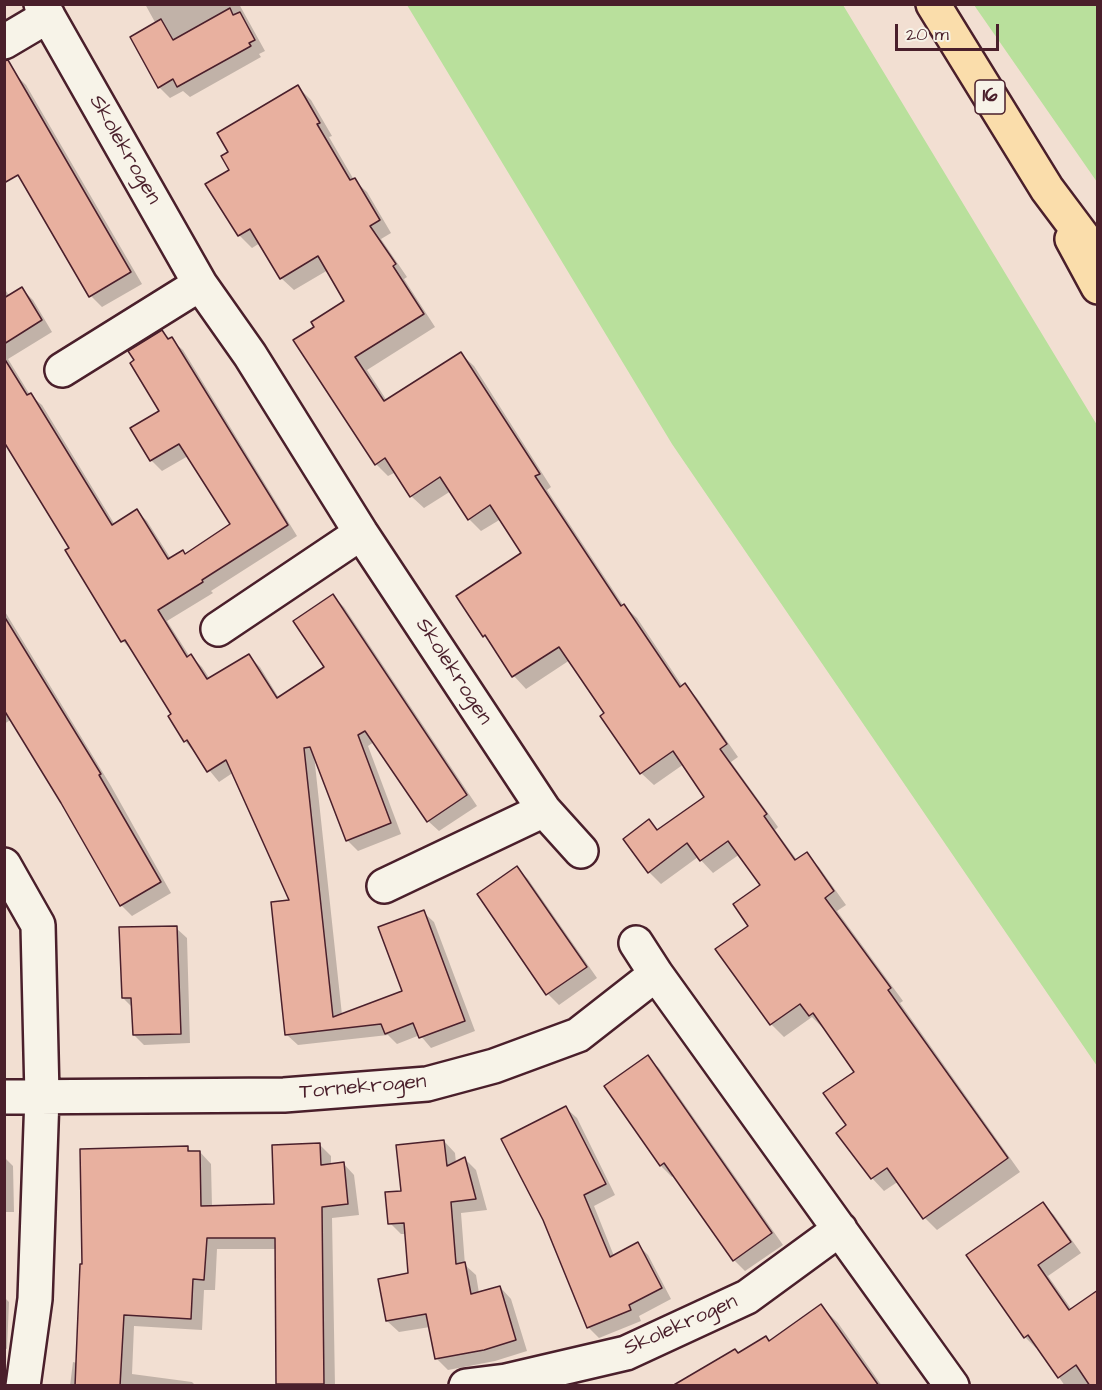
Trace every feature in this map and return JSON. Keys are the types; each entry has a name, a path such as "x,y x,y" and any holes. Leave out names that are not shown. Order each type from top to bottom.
{"highway":[{"name":"16","path":"933,4 1047,189 1098,257"},
{"path":"1047,189 1098,287"}],"street":[{"name":"Skolekrogen","path":"4,42 45,10 200,284 250,355 361,533 544,810 580,851"},
{"path":"62,370 200,284"},
{"path":"218,629 361,533"},
{"path":"384,886 544,810"},
{"path":"4,865 38,926 42,1096 35,1299 23,1386"},
{"path":"636,943 952,1386"},
{"name":"Tornekrogen","path":"4,1097 284,1095 427,1084 494,1066 578,1035 656,974"},
{"name":"Skolekrogen","path":"466,1386 506,1382 626,1353 747,1296 840,1229"}],"green space":[{"path":"407,5 843,5 1097,425 1097,1066 672,444"},
{"path":"974,5 1097,5 1097,182"}],"building":[{"path":"230,8 233,15 240,12 255,40 249,43 251,46 177,87 173,79 158,88 130,37 161,19 173,40"},
{"path":"8,60 131,272 89,297 18,175 4,183 4,61"},
{"path":"298,85 320,123 317,124 350,180 355,178 380,220 370,226 396,264 393,266 424,314 355,357 384,401 461,352 540,474 535,476 621,606 624,604 680,687 685,683 727,744 720,749 767,814 764,816 795,860 807,852 834,891 825,898 891,988 888,990 1008,1158 923,1219 887,1168 871,1179 836,1133 846,1125 823,1093 854,1072 813,1013 809,1016 800,1004 770,1025 715,949 748,926 733,904 760,885 728,841 700,861 687,843 648,873 623,839 649,819 657,830 704,797 673,751 640,774 600,716 604,713 559,647 512,677 456,596 521,553 490,505 468,520 440,477 410,497 385,458 375,465 293,340 314,327 311,322 344,301 318,256 280,279 250,229 238,236 205,184 229,170 221,156 228,152 217,133"},
{"path":"22,287 42,320 4,344 4,298"},
{"path":"162,330 168,339 172,337 288,525 158,610 187,657 191,654 207,679 249,654 277,698 324,667 293,621 333,594 467,795 427,822 365,731 358,735 391,823 346,841 310,747 304,748 333,1017 402,991 378,927 424,910 465,1021 419,1038 413,1023 385,1034 381,1024 285,1035 271,902 289,900 226,760 207,772 187,740 184,742 168,716 171,714 125,640 121,642 65,550 69,548 4,442 4,358 27,395 31,393 112,525 137,509 168,559 183,550 185,554 230,524 179,444 150,461 130,428 159,411 130,363 134,360 128,351"},
{"path":"4,616 101,774 99,775 161,882 120,906 4,710"},
{"path":"517,866 587,967 546,995 477,894"},
{"path":"177,926 181,1034 133,1035 131,998 122,998 119,927"},
{"path":"648,1055 772,1233 733,1261 664,1163 660,1166 604,1086"},
{"path":"566,1106 606,1184 584,1195 610,1257 638,1242 662,1288 629,1305 631,1310 587,1328 543,1220 501,1139"},
{"path":"444,1140 447,1166 465,1157 476,1199 451,1202 456,1264 465,1262 471,1294 500,1286 516,1340 484,1350 435,1359 426,1314 386,1321 378,1279 408,1273 404,1223 388,1224 385,1192 401,1191 396,1145"},
{"path":"320,1143 321,1165 344,1162 348,1204 322,1207 324,1384 276,1384 275,1238 207,1238 204,1280 193,1279 191,1319 124,1315 120,1386 75,1386 80,1264 82,1264 80,1149 188,1146 188,1151 200,1151 201,1206 274,1204 272,1145"},
{"path":"1043,1202 1071,1242 1038,1265 1069,1310 1098,1290 1098,1386 1090,1386 1076,1365 1058,1378 1028,1335 1024,1338 966,1255"},
{"path":"821,1304 879,1386 672,1386 735,1349 738,1353 766,1336 769,1341"}]}
